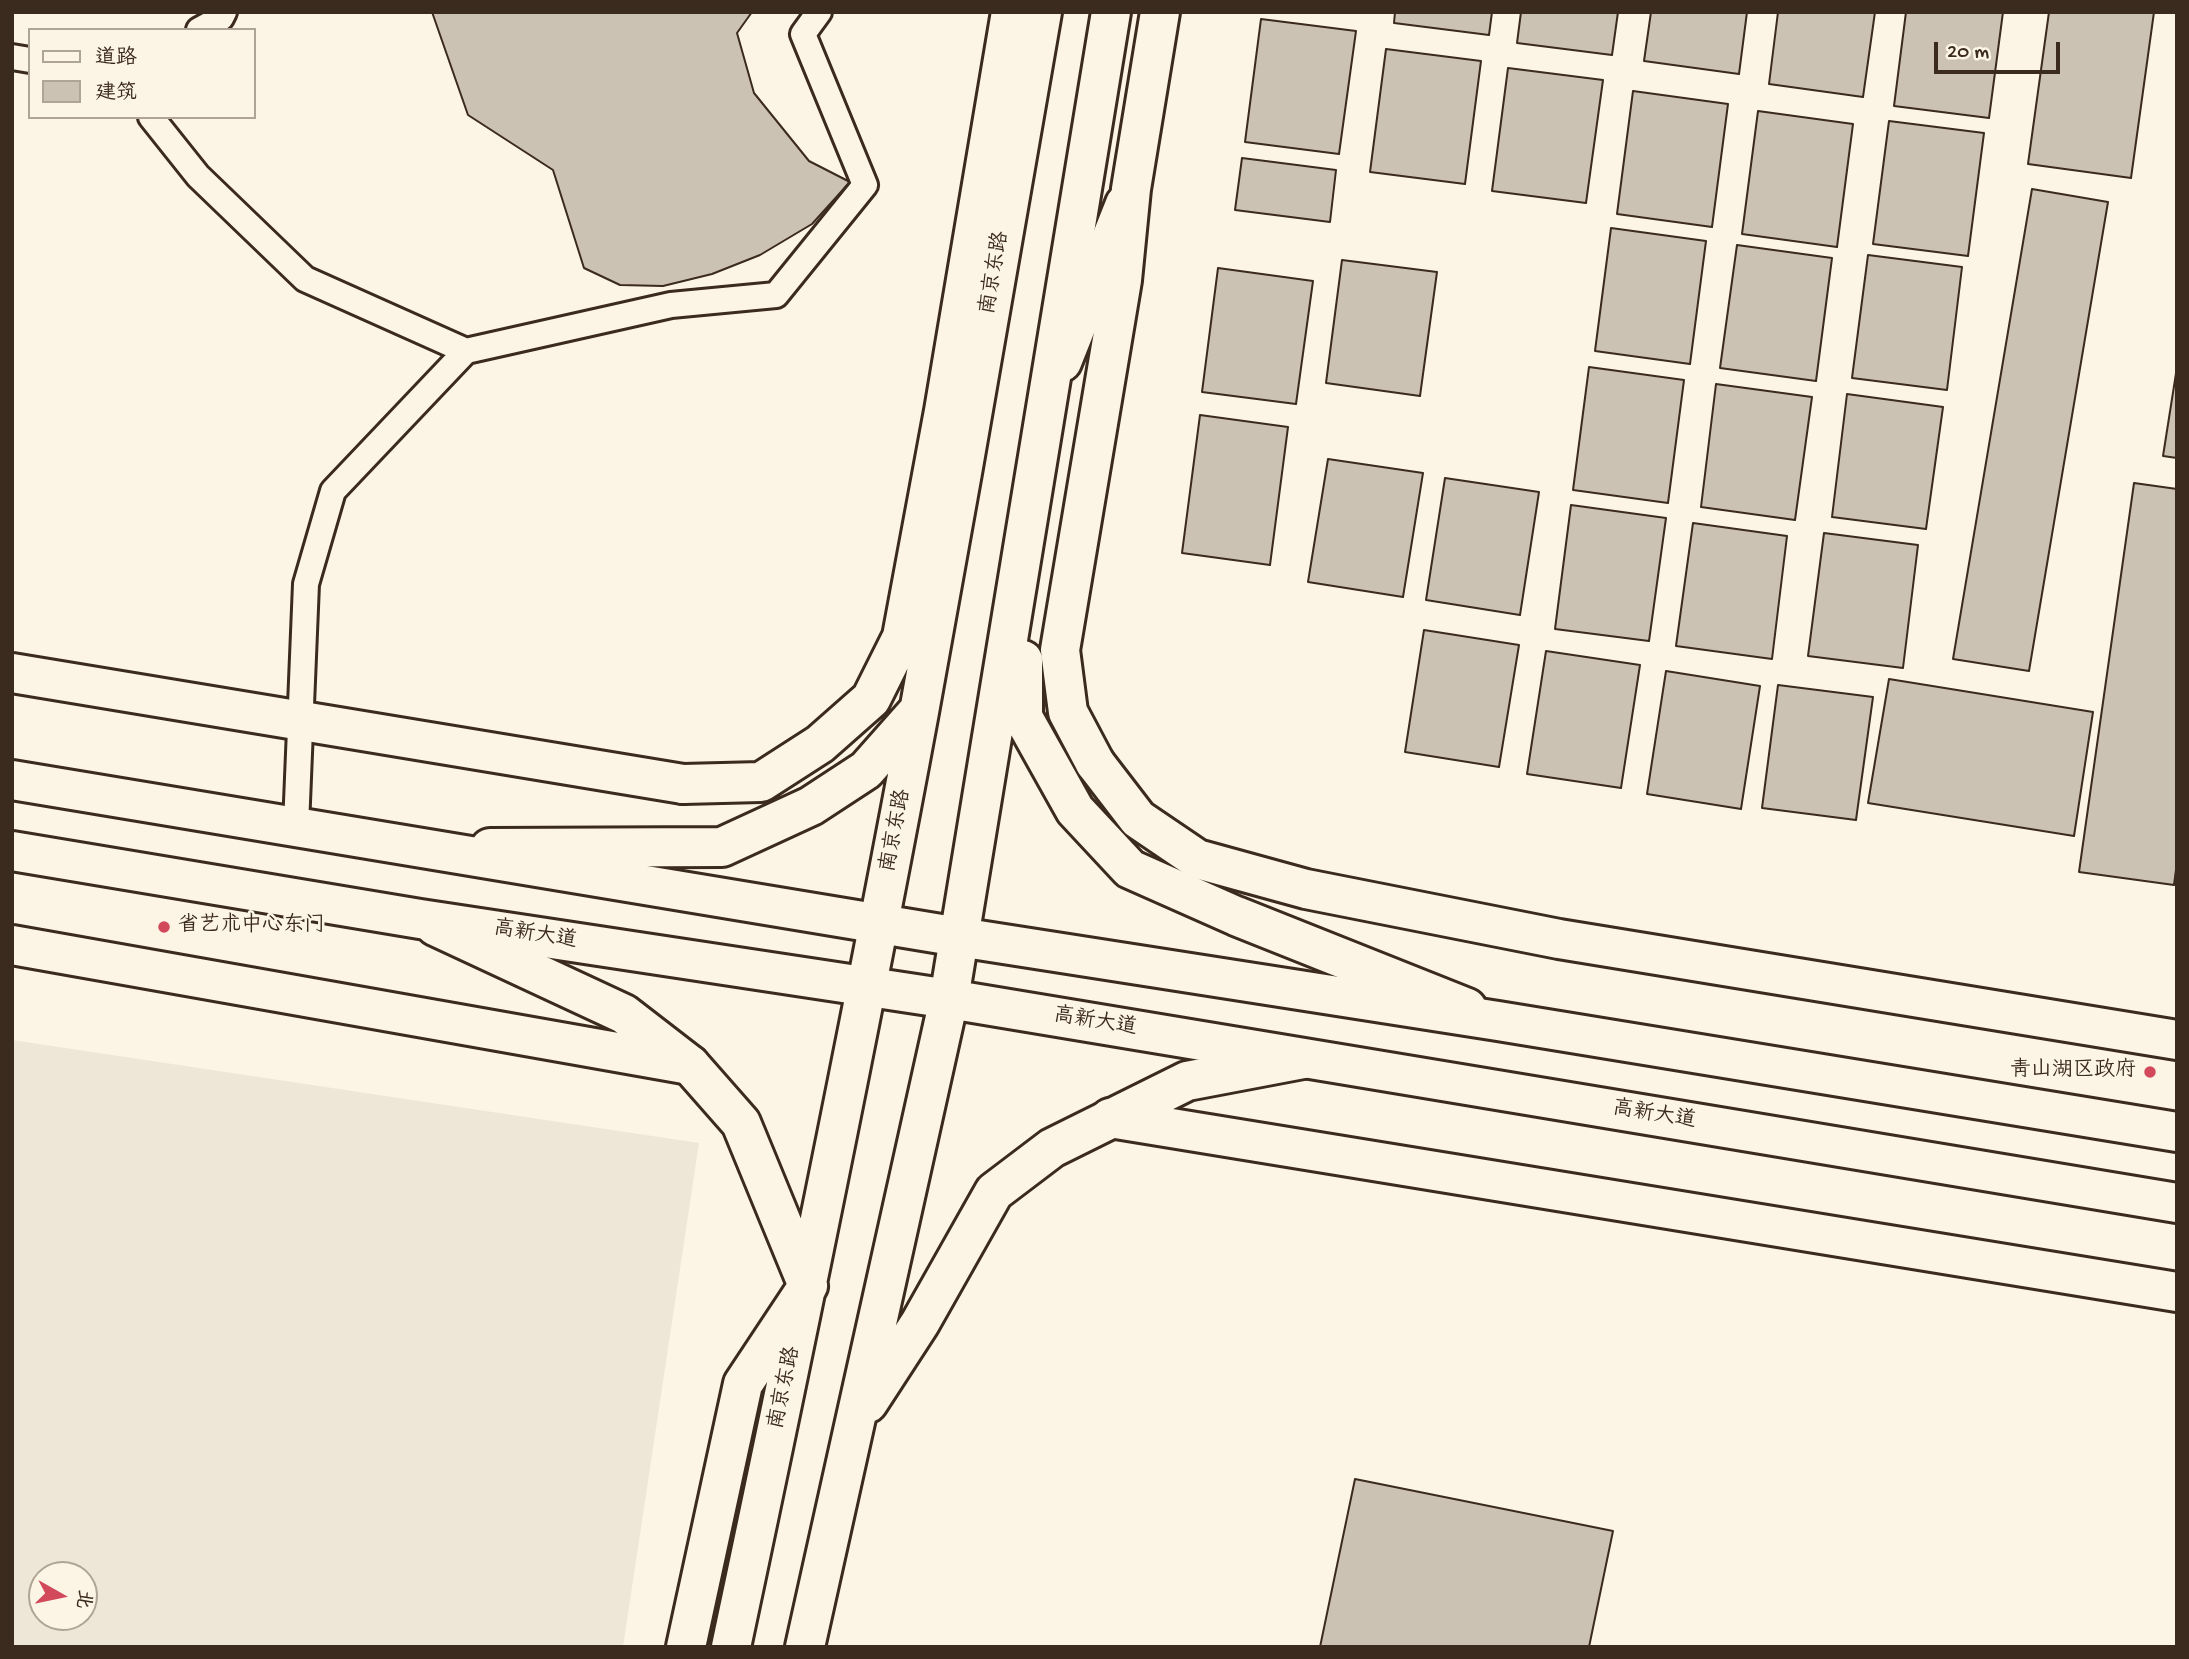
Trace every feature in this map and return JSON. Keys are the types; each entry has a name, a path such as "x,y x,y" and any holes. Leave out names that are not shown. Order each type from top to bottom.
{"main road":[{"path":"12,673 683,784 761,782 820,744 871,699 902,637 944,411 1011,12"},
{"name":"南京东路","path":"731,1647 808,1286 920,708 1042,12"},
{"path":"805,1647 949,999 1111,12"},
{"path":"1160,12 1131,189 1122,280 1060,650 1068,712 1095,763 1138,819 1197,859 1306,889 1559,939 2177,1040"},
{"path":"1048,397 1131,189"},
{"path":"1023,546 1023,717 1075,810 1130,869 1236,916 1498,1021"},
{"path":"434,849 722,847 811,806 866,770 920,708"},
{"path":"12,780 959,937 1498,1021 2177,1132"},
{"name":"高新大道","path":"12,851 420,919 949,999 2177,1203"},
{"path":"420,919 624,1014 690,1065 741,1124 808,1286 743,1384 686,1647"},
{"path":"12,945 690,1065"},
{"path":"855,1422 920,1323 994,1192 1052,1148 1187,1081 1307,1059"},
{"path":"1110,1118 2177,1292"}],"lane":[{"path":"203,28 221,18 224,12"},
{"path":"296,826 306,584 333,491 466,351 671,305 776,295 864,185 803,34 819,12"},
{"path":"153,119 198,176 305,279 466,351"}],"shaded area":[{"path":"12,1040 699,1143 623,1647 12,1647"}],"building":[{"path":"432,12 752,12 737,33 754,93 809,161 850,182 812,224 760,255 712,274 663,286 620,285 584,268 553,170 468,115"},
{"path":"1395,12 1492,12 1489,35 1394,23"},
{"path":"1521,12 1618,12 1612,55 1517,43"},
{"path":"1651,12 1747,12 1739,74 1644,61"},
{"path":"1778,12 1875,12 1863,97 1769,84"},
{"path":"1906,12 2003,12 1989,118 1894,106"},
{"path":"2049,12 2154,12 2131,178 2028,164"},
{"path":"1261,19 1356,31 1339,154 1245,142"},
{"path":"1386,49 1481,61 1465,184 1370,172"},
{"path":"1508,68 1603,80 1586,203 1492,191"},
{"path":"1633,91 1728,104 1712,227 1617,214"},
{"path":"1758,111 1853,124 1837,247 1742,234"},
{"path":"1889,121 1984,133 1968,256 1873,244"},
{"path":"1242,158 1336,170 1330,222 1235,210"},
{"path":"2032,189 2108,202 2029,671 1953,659"},
{"path":"1611,228 1706,241 1690,364 1595,351"},
{"path":"1737,245 1832,258 1816,381 1720,368"},
{"path":"1868,255 1962,267 1947,390 1852,378"},
{"path":"1342,260 1437,272 1420,396 1326,383"},
{"path":"1218,268 1313,281 1296,404 1202,392"},
{"path":"1589,367 1684,380 1668,503 1573,490"},
{"path":"2177,367 2177,458 2163,456"},
{"path":"1716,384 1812,397 1795,520 1701,507"},
{"path":"1847,394 1943,407 1926,529 1832,517"},
{"path":"1200,415 1288,427 1270,565 1182,553"},
{"path":"1328,459 1423,473 1403,597 1308,582"},
{"path":"1445,478 1539,492 1520,615 1426,600"},
{"path":"2134,483 2177,489 2177,862 2174,885 2079,872"},
{"path":"1571,505 1666,518 1649,641 1555,629"},
{"path":"1693,523 1787,536 1772,659 1676,646"},
{"path":"1824,533 1918,545 1903,668 1808,656"},
{"path":"1424,630 1519,645 1499,767 1405,752"},
{"path":"1546,651 1640,665 1621,788 1527,774"},
{"path":"1666,671 1760,686 1741,809 1647,794"},
{"path":"1889,679 2093,712 2074,836 1868,803"},
{"path":"1778,685 1873,697 1856,820 1762,808"},
{"path":"1355,1479 1613,1531 1589,1647 1320,1647"}],"place":[{"name":"省艺术中心东门","path":"164,927"},
{"name":"青山湖区政府","path":"2150,1072"}]}
